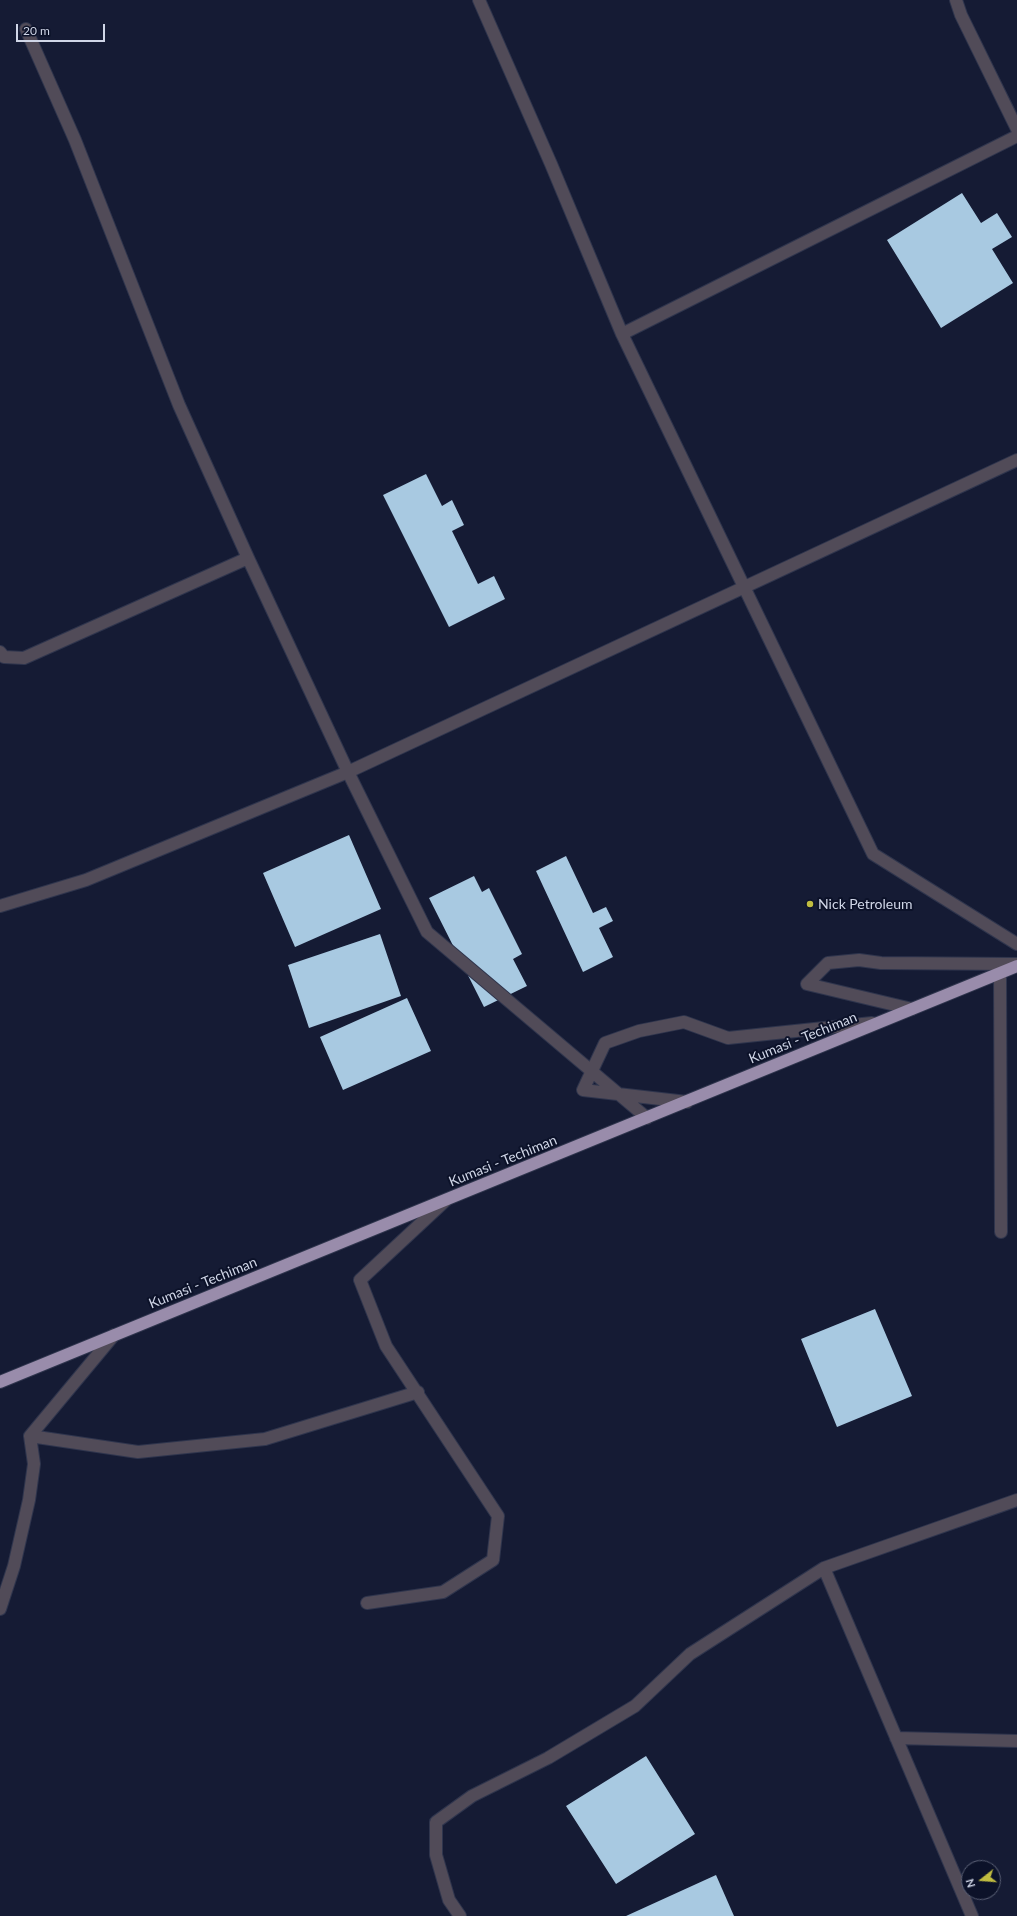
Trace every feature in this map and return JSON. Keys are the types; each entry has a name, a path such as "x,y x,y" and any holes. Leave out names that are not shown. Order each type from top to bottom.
{"highway":[{"name":"Kumasi - Techiman","path":"0,1382 880,1023 1017,965"}],"street":[{"path":"479,0 551,164 622,334 746,588 873,854 1017,944"},
{"path":"956,0 961,15 1017,129"},
{"path":"26,29 75,140 179,405 248,558 348,772 427,932 647,1118"},
{"path":"622,334 1017,136"},
{"path":"0,906 86,880 348,772 746,588 1017,460"},
{"path":"0,652 4,657 24,658 248,558"},
{"path":"912,1009 807,984 828,963 859,960 880,963 1017,965"},
{"path":"1000,973 1001,1232"},
{"path":"686,1102 583,1090 605,1043 639,1031 684,1022 728,1038 880,1023"},
{"path":"367,1603 443,1592 493,1560 498,1516 418,1392 386,1346 360,1280 446,1200"},
{"path":"0,1610 14,1566 29,1500 34,1464 30,1436 114,1335"},
{"path":"30,1436 138,1452 265,1439 418,1392"},
{"path":"460,1916 449,1900 436,1855 436,1822 472,1796 548,1758 635,1706 690,1654 824,1568 1017,1500"},
{"path":"824,1568 972,1916"},
{"path":"896,1738 1017,1741"}],"building":[{"path":"962,193 981,223 997,213 1012,237 992,249 1013,283 941,328 887,240"},
{"path":"426,474 442,506 452,500 464,525 452,531 478,584 494,576 505,599 449,627 383,495"},
{"path":"349,835 381,909 295,947 263,873"},
{"path":"566,856 593,913 606,907 613,921 599,928 613,957 583,972 536,871"},
{"path":"474,876 482,892 489,888 522,954 513,959 527,986 484,1007 429,898"},
{"path":"380,934 401,996 309,1028 288,965"},
{"path":"407,998 431,1051 343,1090 320,1037"},
{"path":"875,1309 912,1396 837,1427 801,1339"},
{"path":"646,1756 695,1834 616,1884 566,1806"},
{"path":"716,1875 734,1916 626,1916"}],"place":[{"name":"Nick Petroleum","path":"810,904"}]}
